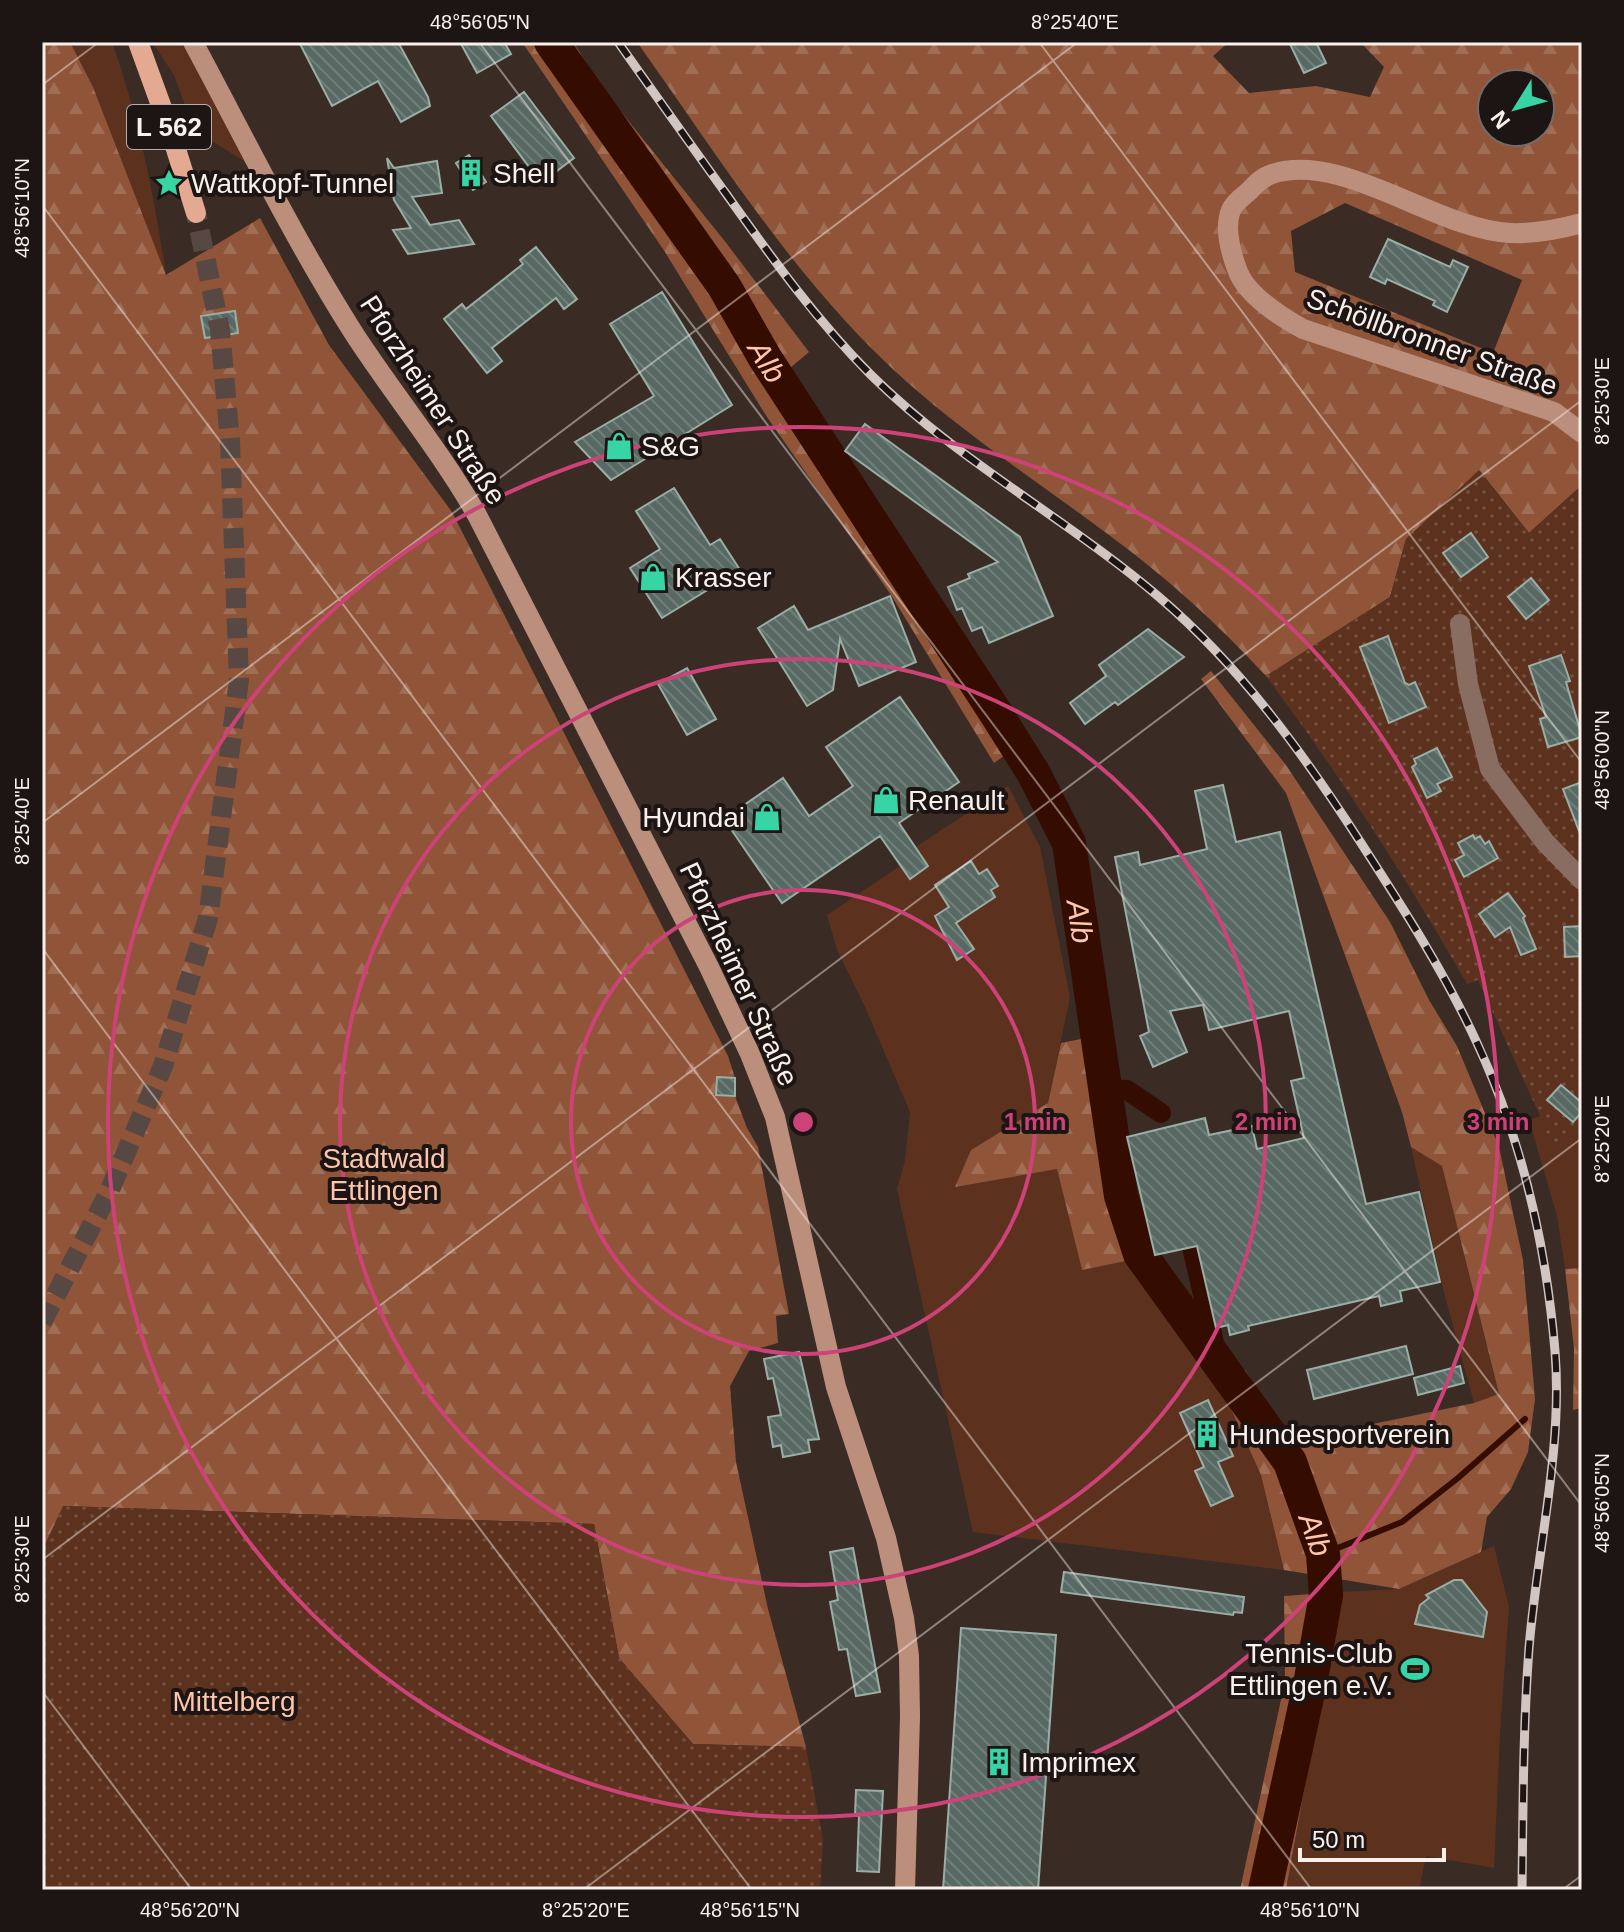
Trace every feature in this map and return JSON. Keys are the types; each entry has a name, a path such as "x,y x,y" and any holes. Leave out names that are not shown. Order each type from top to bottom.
{"main road":[{"name":"L 562","path":"138,42 196,213"},
{"name":"Pforzheimer Straße","path":"193,42 325,286 379,371 442,456 477,515 709,967 764,1086 782,1144 836,1387 886,1538 904,1618 909,1656 910,1717 905,1890"},
{"name":"Schöllbronner Straße","path":"1582,223 1509,233 1449,220 1344,176 1303,170 1272,174 1259,181 1232,208 1229,220 1230,241 1238,273 1272,312 1303,329 1554,412 1582,433"}],"street":[{"path":"1460,624 1468,684 1490,769 1545,842 1582,880"}],"green space":[{"name":"Stadtwald Ettlingen","path":"42,42 70,42 93,87 166,275 260,218 329,345 452,512 728,1056 735,1078 717,1078 716,1095 735,1096 758,1147 789,1314 776,1316 778,1343 749,1351 730,1386 736,1462 768,1609 806,1747 693,1744 619,1658 594,1524 64,1506 42,1551"},
{"path":"70,42 112,42 145,157 166,275 93,87"},
{"path":"152,42 182,42 244,161 194,130 174,75"},
{"path":"522,42 573,42 603,89 809,352 790,368 1029,738 994,763 891,595 767,417 663,249"},
{"path":"637,42 1229,42 1213,56 1249,93 1316,86 1370,97 1384,67 1360,42 1582,42 1582,485 1529,533 1480,471 1406,539 1390,597 1266,676 1151,567 907,382 831,305 731,176","holes":["1345,203 1522,280 1493,353 1295,272 1291,231"]},
{"path":"1479,470 1529,533 1582,485 1582,1135 1551,1146 1478,980 1467,984 1371,827 1266,676 1390,597 1406,539"},
{"path":"1211,671 1286,765 1390,922 1429,1000 1457,1046 1499,1147 1523,1260 1535,1399 1528,1452 1511,1489 1487,1517 1481,1552 1399,1589 1284,1570 1261,1475 1217,1378 1245,1370 1291,1441 1474,1403 1499,1394 1442,1166 1411,1147 1402,1112 1286,793 1201,679"},
{"path":"1008,786 1040,847 1070,997 1048,1103 971,1150 956,1186 1057,1169 1082,1270 1131,1260 1217,1378 1261,1475 1284,1570 973,1532 897,1189 905,1161 910,1112 837,950 827,915 900,866 896,860"},
{"path":"1081,1039 1096,1075 1112,1181 1131,1260 1082,1270 1057,1169 955,1187 971,1150 1048,1103 1061,1043"},
{"path":"1541,1116 1551,1146 1582,1135 1582,1268 1565,1269 1557,1216 1529,1120"},
{"path":"1411,1147 1442,1166 1499,1395 1474,1403 1443,1289"},
{"path":"1582,1268 1582,1408 1573,1410 1574,1348 1565,1269"},
{"name":"Mittelberg","path":"63,1506 594,1524 619,1658 693,1744 806,1747 823,1841 820,1890 42,1890 42,1551"},
{"name":"Tennis-Club Ettlingen e.V.","path":"1494,1546 1509,1607 1494,1868 1426,1856 1419,1890 1286,1890 1340,1592 1399,1589"},
{"path":"1340,1592 1286,1890 1240,1890 1285,1681 1284,1596"}],"building":[{"path":"299,42 398,42 430,106 401,122 378,81 332,106"},
{"path":"460,42 504,42 511,54 477,73"},
{"path":"1289,42 1316,42 1326,63 1304,73"},
{"path":"524,92 574,158 541,183 491,116"},
{"name":"Shell","path":"469,155 486,182 473,190 456,163"},
{"path":"387,158 394,168 437,161 442,193 412,197 430,225 459,220 474,244 408,254 393,230 411,228 394,200"},
{"path":"1388,239 1450,267 1453,260 1468,267 1447,312 1433,305 1435,301 1387,279 1385,284 1370,277"},
{"path":"536,247 577,299 564,309 556,298 492,348 502,361 487,373 444,319 462,304 466,309 523,264 520,260"},
{"path":"662,292 732,405 611,480 575,442 654,396 610,324"},
{"path":"235,311 238,333 205,338 201,316"},
{"path":"865,424 1020,537 1053,616 989,643 982,627 972,631 962,608 957,610 948,587 970,578 968,574 998,562 845,451"},
{"path":"674,488 710,545 720,539 740,570 662,618 630,568 660,549 636,511"},
{"path":"1471,533 1488,557 1461,577 1443,553"},
{"path":"1531,578 1549,600 1526,619 1508,597"},
{"path":"890,596 916,662 859,686 840,639 833,690 807,706 758,628 794,606 808,630"},
{"path":"1148,629 1184,657 1118,705 1115,702 1085,724 1070,703 1106,676 1099,665"},
{"path":"1388,636 1405,683 1415,682 1426,707 1389,723 1360,647"},
{"path":"1561,655 1582,737 1548,747 1540,719 1546,717 1529,666"},
{"path":"687,668 716,719 687,735 658,684"},
{"name":"Renault","path":"900,697 959,782 899,823 928,866 910,879 880,836 782,903 724,819 783,778 809,816 853,786 826,747"},
{"path":"1437,748 1452,777 1437,784 1441,791 1427,798 1412,767 1416,764 1414,759"},
{"path":"1582,782 1582,836 1581,836 1563,789"},
{"path":"1223,785 1236,842 1280,832 1366,1204 1419,1192 1440,1282 1400,1291 1402,1301 1381,1306 1379,1296 1248,1326 1249,1330 1230,1335 1228,1325 1216,1328 1197,1246 1155,1255 1127,1137 1205,1118 1209,1135 1252,1126 1257,1149 1304,1138 1291,1081 1304,1078 1289,1011 1209,1030 1203,1005 1170,1011 1187,1052 1153,1067 1140,1036 1149,1032 1115,857 1138,852 1140,865 1207,849 1195,791"},
{"path":"1473,835 1475,839 1480,836 1485,844 1489,841 1498,858 1464,877 1455,860 1464,855 1458,843"},
{"path":"971,861 979,874 987,869 998,886 991,890 995,897 956,923 974,949 957,960 935,916 949,907 935,885"},
{"path":"1508,893 1525,916 1523,918 1536,949 1521,955 1510,927 1495,937 1479,914"},
{"path":"1582,926 1582,956 1565,957 1564,927"},
{"path":"717,1077 735,1078 735,1096 716,1095"},
{"path":"1561,1085 1582,1103 1582,1112 1573,1122 1547,1100"},
{"path":"1406,1346 1413,1374 1314,1399 1307,1370"},
{"path":"799,1352 819,1439 808,1440 810,1452 783,1457 781,1445 773,1447 768,1417 781,1415 773,1378 768,1379 764,1359"},
{"path":"1460,1366 1464,1383 1418,1395 1414,1378"},
{"name":"Hundesportverein","path":"1208,1400 1233,1456 1218,1462 1233,1496 1211,1506 1195,1471 1204,1467 1180,1413"},
{"path":"853,1548 880,1692 856,1696 847,1649 839,1650 830,1602 838,1600 830,1552"},
{"path":"1064,1572 1244,1597 1242,1613 1234,1612 1233,1615 1061,1592"},
{"path":"1454,1580 1462,1580 1487,1612 1483,1637 1415,1624 1420,1605 1429,1598 1426,1595"},
{"name":"Imprimex","path":"961,1628 1056,1635 1038,1890 943,1890"},
{"path":"856,1790 883,1791 879,1872 857,1871 859,1816 855,1816"}],"waterway":[{"name":"Alb","path":"551,42 724,286 765,358 1034,774 1069,843 1121,1196 1140,1254 1290,1462 1323,1554 1326,1595 1265,1890"},
{"path":"1107,1089 1127,1090 1161,1113"},
{"path":"1192,1247 1215,1347 1212,1354"},
{"path":"1323,1554 1402,1522 1525,1419"}],"tunnel":[{"path":"42,1322 109,1192 163,1066 208,918 239,680 230,441 220,330 196,213"}],"railway":[{"path":"618,42 778,265 832,333 871,375 940,435 1159,597 1244,682 1339,809 1423,941 1465,1017 1507,1117 1530,1194 1545,1272 1555,1351 1557,1388 1552,1463 1527,1678 1522,1890"}],"place":[{"name":"Shell","path":"471,173"},
{"name":"Wattkopf-Tunnel","path":"169,183"},
{"name":"S&G","path":"619,446"},
{"name":"Krasser","path":"653,577"},
{"name":"Renault","path":"886,800"},
{"name":"Hyundai","path":"767,817"},
{"name":"Hundesportverein","path":"1207,1434"},
{"name":"Tennis-Club Ettlingen e.V.","path":"1415,1669"},
{"name":"Imprimex","path":"999,1762"}]}
